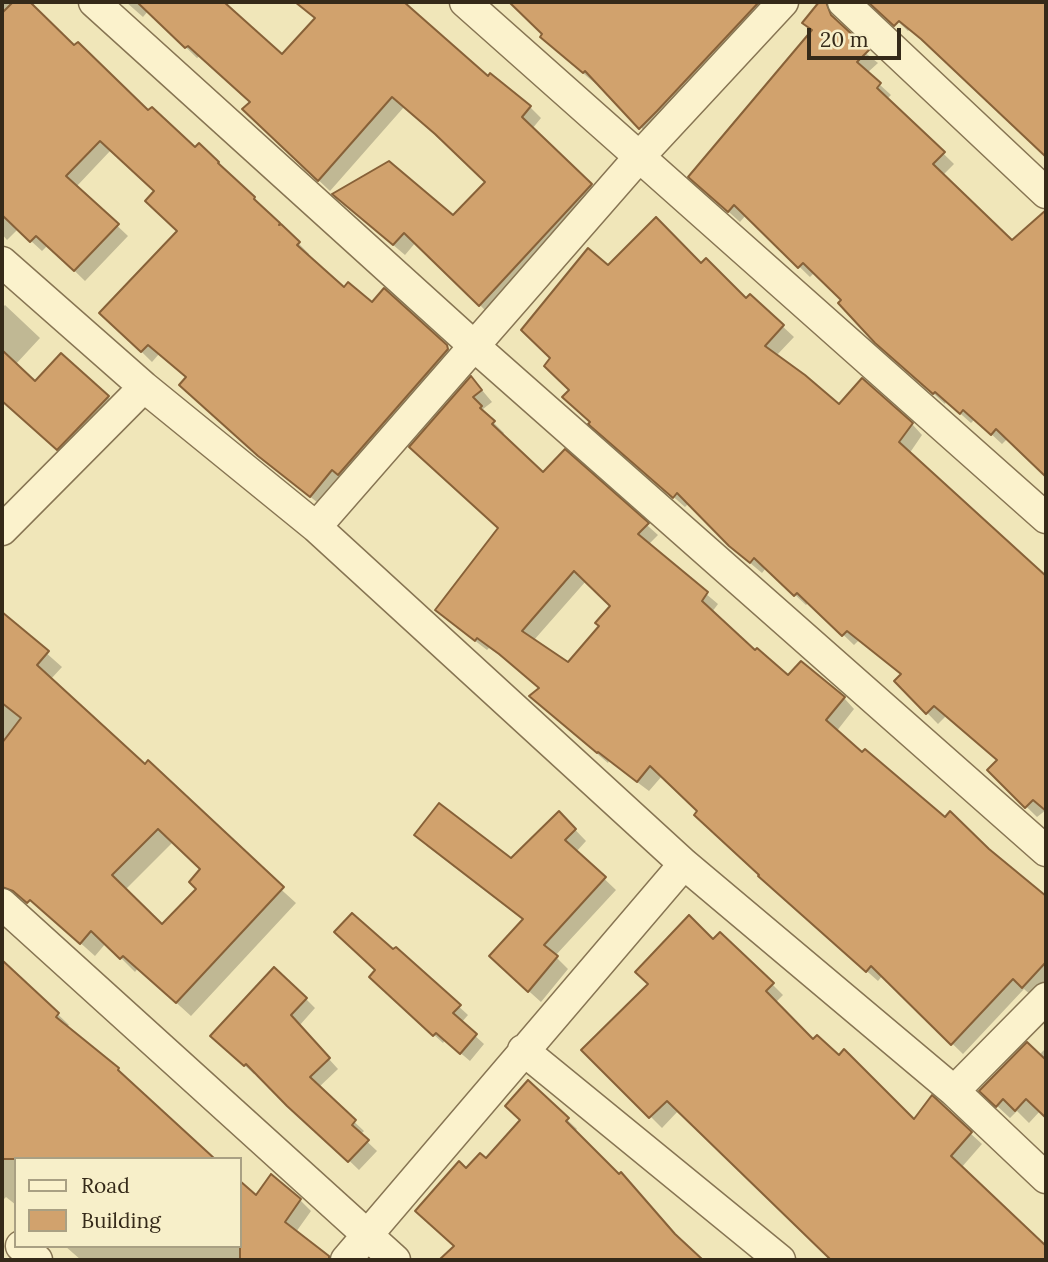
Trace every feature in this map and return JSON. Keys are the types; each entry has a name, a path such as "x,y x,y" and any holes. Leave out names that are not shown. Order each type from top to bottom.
{"street":[{"path":"94,2 473,345 1046,851"},
{"path":"465,2 1046,518"},
{"path":"316,527 640,156 783,2"},
{"path":"843,2 1046,193"},
{"path":"2,262 144,387 316,527 684,864 954,1091 1046,1178"},
{"path":"2,530 144,387"},
{"path":"346,1260 684,864"},
{"path":"2,904 395,1260"},
{"path":"954,1091 1046,998"},
{"path":"523,1050 780,1260"},
{"path":"23,1248 37,1260"}],"building":[{"path":"13,2 30,2 74,45 78,42 148,110 152,107 195,147 199,143 255,197 279,225 300,242 297,245 344,287 348,282 372,302 384,288 447,345 448,349 338,475 332,470 310,497 258,456 179,385 186,377 148,345 141,352 99,313 177,231 145,201 154,191 100,141 66,176 119,224 74,271 36,236 30,242 2,215 2,13"},
{"path":"137,2 224,2 282,54 315,18 295,2 404,2 488,76 490,73 531,106 522,117 592,184 479,306 404,233 393,245 332,194 389,161 453,215 485,182 435,134 392,97 318,181 242,109 250,102 188,46 185,48"},
{"path":"509,2 759,2 639,129 585,71 583,73 540,37 542,34"},
{"path":"819,2 826,2 831,15 869,50 857,62 881,83 877,88 945,152 933,164 1012,240 1046,210 1046,477 996,429 991,435 963,410 960,414 935,392 933,394 875,343 838,303 841,300 803,263 798,268 734,205 728,212 688,177 812,30 802,23"},
{"path":"868,2 1046,2 1046,157 921,39 899,21 894,26"},
{"path":"656,217 701,263 706,258 746,298 750,294 784,325 765,346 839,404 862,378 913,423 899,442 1046,576 1046,811 1033,800 1025,808 987,770 997,760 934,706 926,714 894,681 901,674 847,631 842,636 797,593 794,596 754,558 750,563 729,546 677,493 673,498 588,424 590,422 562,397 569,390 544,366 550,358 521,330 588,248 608,265"},
{"path":"2,350 35,381 61,353 109,396 57,450 2,401"},
{"path":"471,376 482,390 473,397 482,406 480,408 495,421 492,424 543,472 565,449 649,523 638,534 708,592 702,601 755,650 757,648 788,675 801,661 845,697 826,720 862,752 865,749 945,817 950,811 989,849 1046,896 1046,962 1022,988 1013,979 951,1045 871,966 866,972 758,876 694,815 697,811 650,766 637,782 597,753 529,696 539,688 499,654 477,638 475,641 435,610 498,528 409,447","holes":["574,571 610,606 595,623 599,626 568,662 522,631"]},
{"path":"2,612 49,651 37,665 145,764 148,760 284,887 176,1003 123,956 120,959 91,931 80,944 30,900 27,903 13,891 2,887 2,743 21,718 2,703","holes":["158,829 200,869 189,882 196,889 162,924 112,875"]},
{"path":"439,803 511,858 559,811 576,829 565,840 606,877 544,945 558,956 528,992 489,956 523,919 414,835"},
{"path":"352,913 393,949 396,947 461,1005 453,1013 477,1034 460,1054 436,1033 433,1036 369,977 375,970 334,932"},
{"path":"689,915 713,939 720,932 774,983 766,991 813,1039 817,1035 839,1055 844,1049 914,1119 932,1095 972,1132 951,1156 1046,1246 1046,1260 831,1260 667,1101 649,1118 581,1050 648,984 635,972"},
{"path":"2,960 59,1013 56,1017 119,1068 118,1070 213,1157 14,1157 2,1159"},
{"path":"274,967 307,998 291,1015 330,1058 310,1077 356,1120 352,1125 369,1140 348,1162 246,1064 244,1066 210,1036"},
{"path":"1027,1042 1046,1060 1046,1118 1026,1099 1015,1111 1003,1099 996,1107 979,1091"},
{"path":"528,1080 569,1118 566,1121 619,1174 621,1172 675,1234 703,1260 439,1260 454,1246 415,1211 459,1161 466,1168 480,1153 486,1158 520,1120 505,1106"},
{"path":"271,1174 301,1199 285,1222 329,1256 329,1260 240,1260 242,1183 256,1195"}]}
